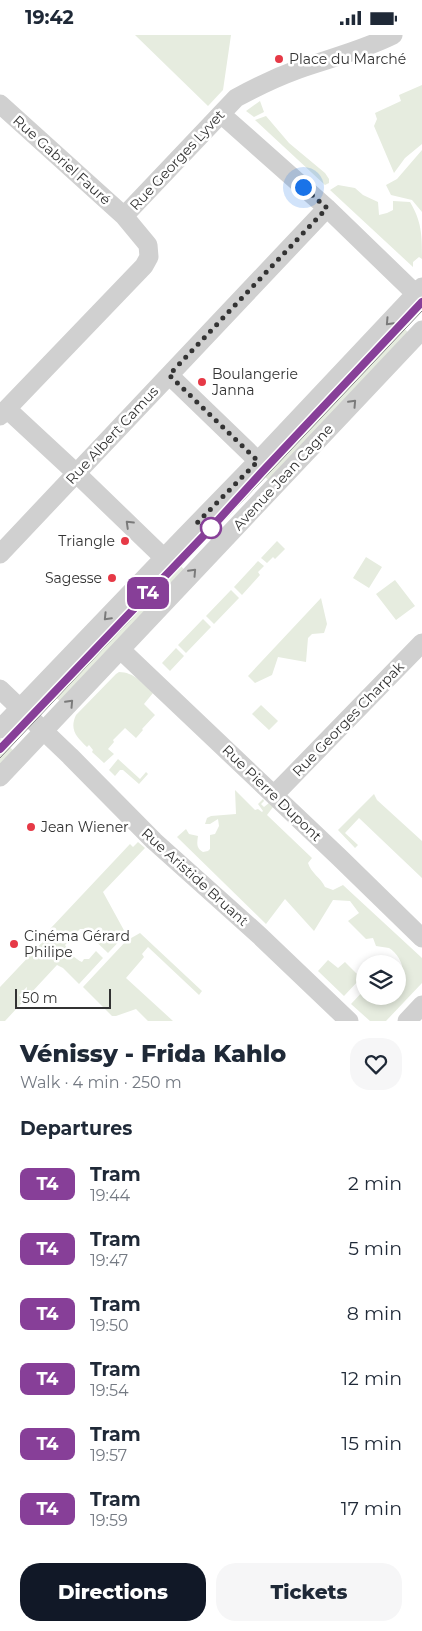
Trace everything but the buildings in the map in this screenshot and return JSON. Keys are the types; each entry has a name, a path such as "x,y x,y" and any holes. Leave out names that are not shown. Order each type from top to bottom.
{"street":[{"name":"Rue Georges Lyvet","path":"4,413 144,266 149,257 148,245 124,216 236,98 257,86 299,69 374,45 394,35"},
{"name":"Rue Gabriel Fauré","path":"0,105 124,216"},
{"path":"221,114 420,293"},
{"name":"Rue Albert Camus","path":"0,554 327,208"},
{"name":"Avenue Jean Cagne","path":"0,729 420,293"},
{"name":"Avenue Jean Cagne","path":"0,777 422,330"},
{"path":"169,375 258,461"},
{"path":"4,413 76,473 164,558"},
{"name":"Rue Pierre Dupont","path":"121,650 422,938"},
{"name":"Rue Georges Charpak","path":"274,795 420,650"},
{"name":"Rue Aristide Bruant","path":"0,689 120,805 154,841 349,1021"},
{"path":"407,1021 422,1005"}],"shaded area":[{"path":"135,35 231,35 223,90 208,106"},
{"path":"422,85 422,144 405,158 394,173 374,126 377,119 375,113 401,101 399,95"},
{"path":"260,101 264,112 254,117 246,111"},
{"path":"266,116 289,143 325,173 329,183 325,185 255,120"},
{"path":"422,150 422,212 412,200 391,195 386,185 397,179"},
{"path":"338,185 355,188 363,195 378,202 379,215 393,210 393,201 410,202 421,229 422,259 419,257 413,262 413,267 330,190"},
{"path":"395,320 410,334 270,482 256,467"},
{"path":"277,541 285,549 275,559 273,557 267,563 261,558"},
{"path":"171,557 186,571 62,703 47,689"},
{"path":"366,557 382,567 369,588 353,578"},
{"path":"258,561 264,566 258,572 260,575 242,595 234,587"},
{"path":"395,580 415,606 396,620 376,594"},
{"path":"231,590 239,598 214,624 206,616"},
{"path":"321,598 327,624 324,633 312,634 308,638 306,662 278,657 272,675 255,683 248,676"},
{"path":"203,619 211,627 186,653 178,645"},
{"path":"176,648 184,656 170,671 162,663"},
{"path":"119,672 133,676 153,693 144,704 155,715 136,738 125,728 113,740 114,742 108,749 114,754 104,763 92,752 93,750 89,745 87,747 77,736 73,725 76,715"},
{"path":"261,705 278,721 269,730 252,714"},
{"path":"0,738 15,752 0,768"},
{"path":"118,759 140,779 146,772 148,774 139,784 123,770 120,770 115,776 109,770"},
{"path":"235,790 255,810 263,811 258,804 263,799 264,801 261,804 264,807 269,803 273,807 267,815 312,858 308,863 309,867 325,887 333,890 343,885 422,958 422,983 406,1000 406,955 397,955 389,948 376,946 373,938 366,939 348,921 359,913 350,901 333,900 314,931 285,899 266,924 177,837 186,829 189,834 198,836 199,849 203,852 208,851 210,849 210,835 215,834 219,826 218,819 210,824 205,824 207,818 236,814"},
{"path":"374,794 377,800 422,841 422,878 359,818 345,833 358,845 355,848 338,830"},
{"path":"138,842 145,848 103,892 126,934 108,953 83,929 80,929 65,945 70,953 82,962 84,959 89,959 96,951 103,958 79,984 63,968 57,965 5,1021 0,1021 0,987 52,932 50,929 130,844 133,847"},
{"path":"140,933 202,991 199,995 148,947 142,954 144,957 126,978 173,1021 148,1021 136,1009 112,1016 83,987 126,941"},
{"path":"328,960 338,968 345,962 356,973 356,983 344,996 318,971"},
{"path":"356,999 356,1005 401,1005 386,1021 370,1021 351,1004"}],"tram line":[{"name":"T4","path":"0,749 211,528 422,302"},
{"path":"0,758 422,311"}],"place":[{"name":"Place du Marché","path":"279,59"},
{"name":"Boulangerie Janna","path":"202,382"},
{"name":"Triangle","path":"125,541"},
{"name":"Sagesse","path":"112,578"},
{"name":"Jean Wiener","path":"31,827"},
{"name":"Cinéma Gérard Philipe","path":"14,944"}],"route":[{"path":"211,528 196,524 258,461 169,375 327,208 303,187"}]}
